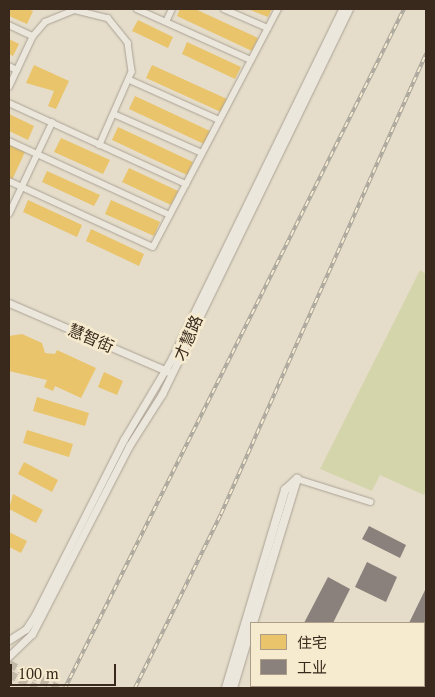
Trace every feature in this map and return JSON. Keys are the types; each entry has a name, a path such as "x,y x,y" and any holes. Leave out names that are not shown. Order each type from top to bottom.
{"main road":[{"path":"253,622 297,479"},
{"path":"226,688 285,490 297,479"},
{"path":"233,688 250,631"}],"street":[{"path":"137,9 251,60"},
{"path":"166,22 172,9"},
{"path":"224,9 268,28"},
{"path":"9,182 153,247 278,9"},
{"name":"才慧路","path":"9,640 26,628 35,615 124,439 168,374 342,9"},
{"name":"才慧路","path":"9,656 32,634 168,374 349,9"},
{"path":"9,87 33,36 45,22 65,12 102,12 115,24 128,43 130,80 100,145"},
{"path":"9,25 33,36"},
{"path":"9,66 17,70"},
{"path":"130,80 220,120"},
{"path":"9,103 186,184"},
{"path":"114,114 202,154"},
{"path":"9,214 52,123"},
{"path":"9,141 170,215"},
{"name":"慧智街","path":"9,303 168,374"},
{"name":"慧智街","path":"9,308 168,374"},
{"path":"297,479 371,502"}],"green space":[{"path":"420,270 426,274 426,491 424,495 380,475 372,491 320,469"}],"building: 住宅":[{"path":"9,9 33,11 27,24 9,16"},
{"path":"180,9 195,9 258,38 252,51 177,16"},
{"path":"248,9 272,9 268,17"},
{"path":"138,20 173,37 168,48 132,31"},
{"path":"9,39 19,44 13,56 9,54"},
{"path":"187,42 241,67 235,79 182,54"},
{"path":"34,65 69,81 56,109 48,106 54,91 26,83"},
{"path":"152,65 227,99 221,112 146,78"},
{"path":"135,96 210,131 204,144 129,109"},
{"path":"9,114 34,126 28,140 9,131"},
{"path":"118,127 193,162 187,175 112,140"},
{"path":"61,138 110,160 103,174 54,152"},
{"path":"9,145 25,152 12,180 9,178"},
{"path":"129,168 178,191 171,205 122,182"},
{"path":"47,171 100,195 94,206 42,182"},
{"path":"28,200 82,225 77,237 23,212"},
{"path":"111,200 160,222 154,236 105,214"},
{"path":"91,229 144,254 139,266 86,241"},
{"path":"22,334 42,343 45,353 55,354 57,350 96,368 81,398 55,386 53,391 44,387 47,380 9,371 9,336"},
{"path":"104,372 123,381 117,395 98,387"},
{"path":"37,397 89,413 85,426 33,411"},
{"path":"27,430 73,444 69,457 23,443"},
{"path":"24,462 58,480 52,492 18,474"},
{"path":"13,494 43,510 36,523 9,509"},
{"path":"9,532 27,541 21,553 9,547"}],"building: 工业":[{"path":"369,526 406,545 400,558 362,539"},
{"path":"367,562 397,577 386,602 355,587"},
{"path":"328,577 350,589 334,622 305,622"},
{"path":"426,588 425,640 425,622 409,622"}],"tunnel":[{"path":"9,664 58,688"},
{"path":"9,674 37,688"}],"railway":[{"path":"65,688 404,9"},
{"path":"135,688 221,514 426,54"}]}
